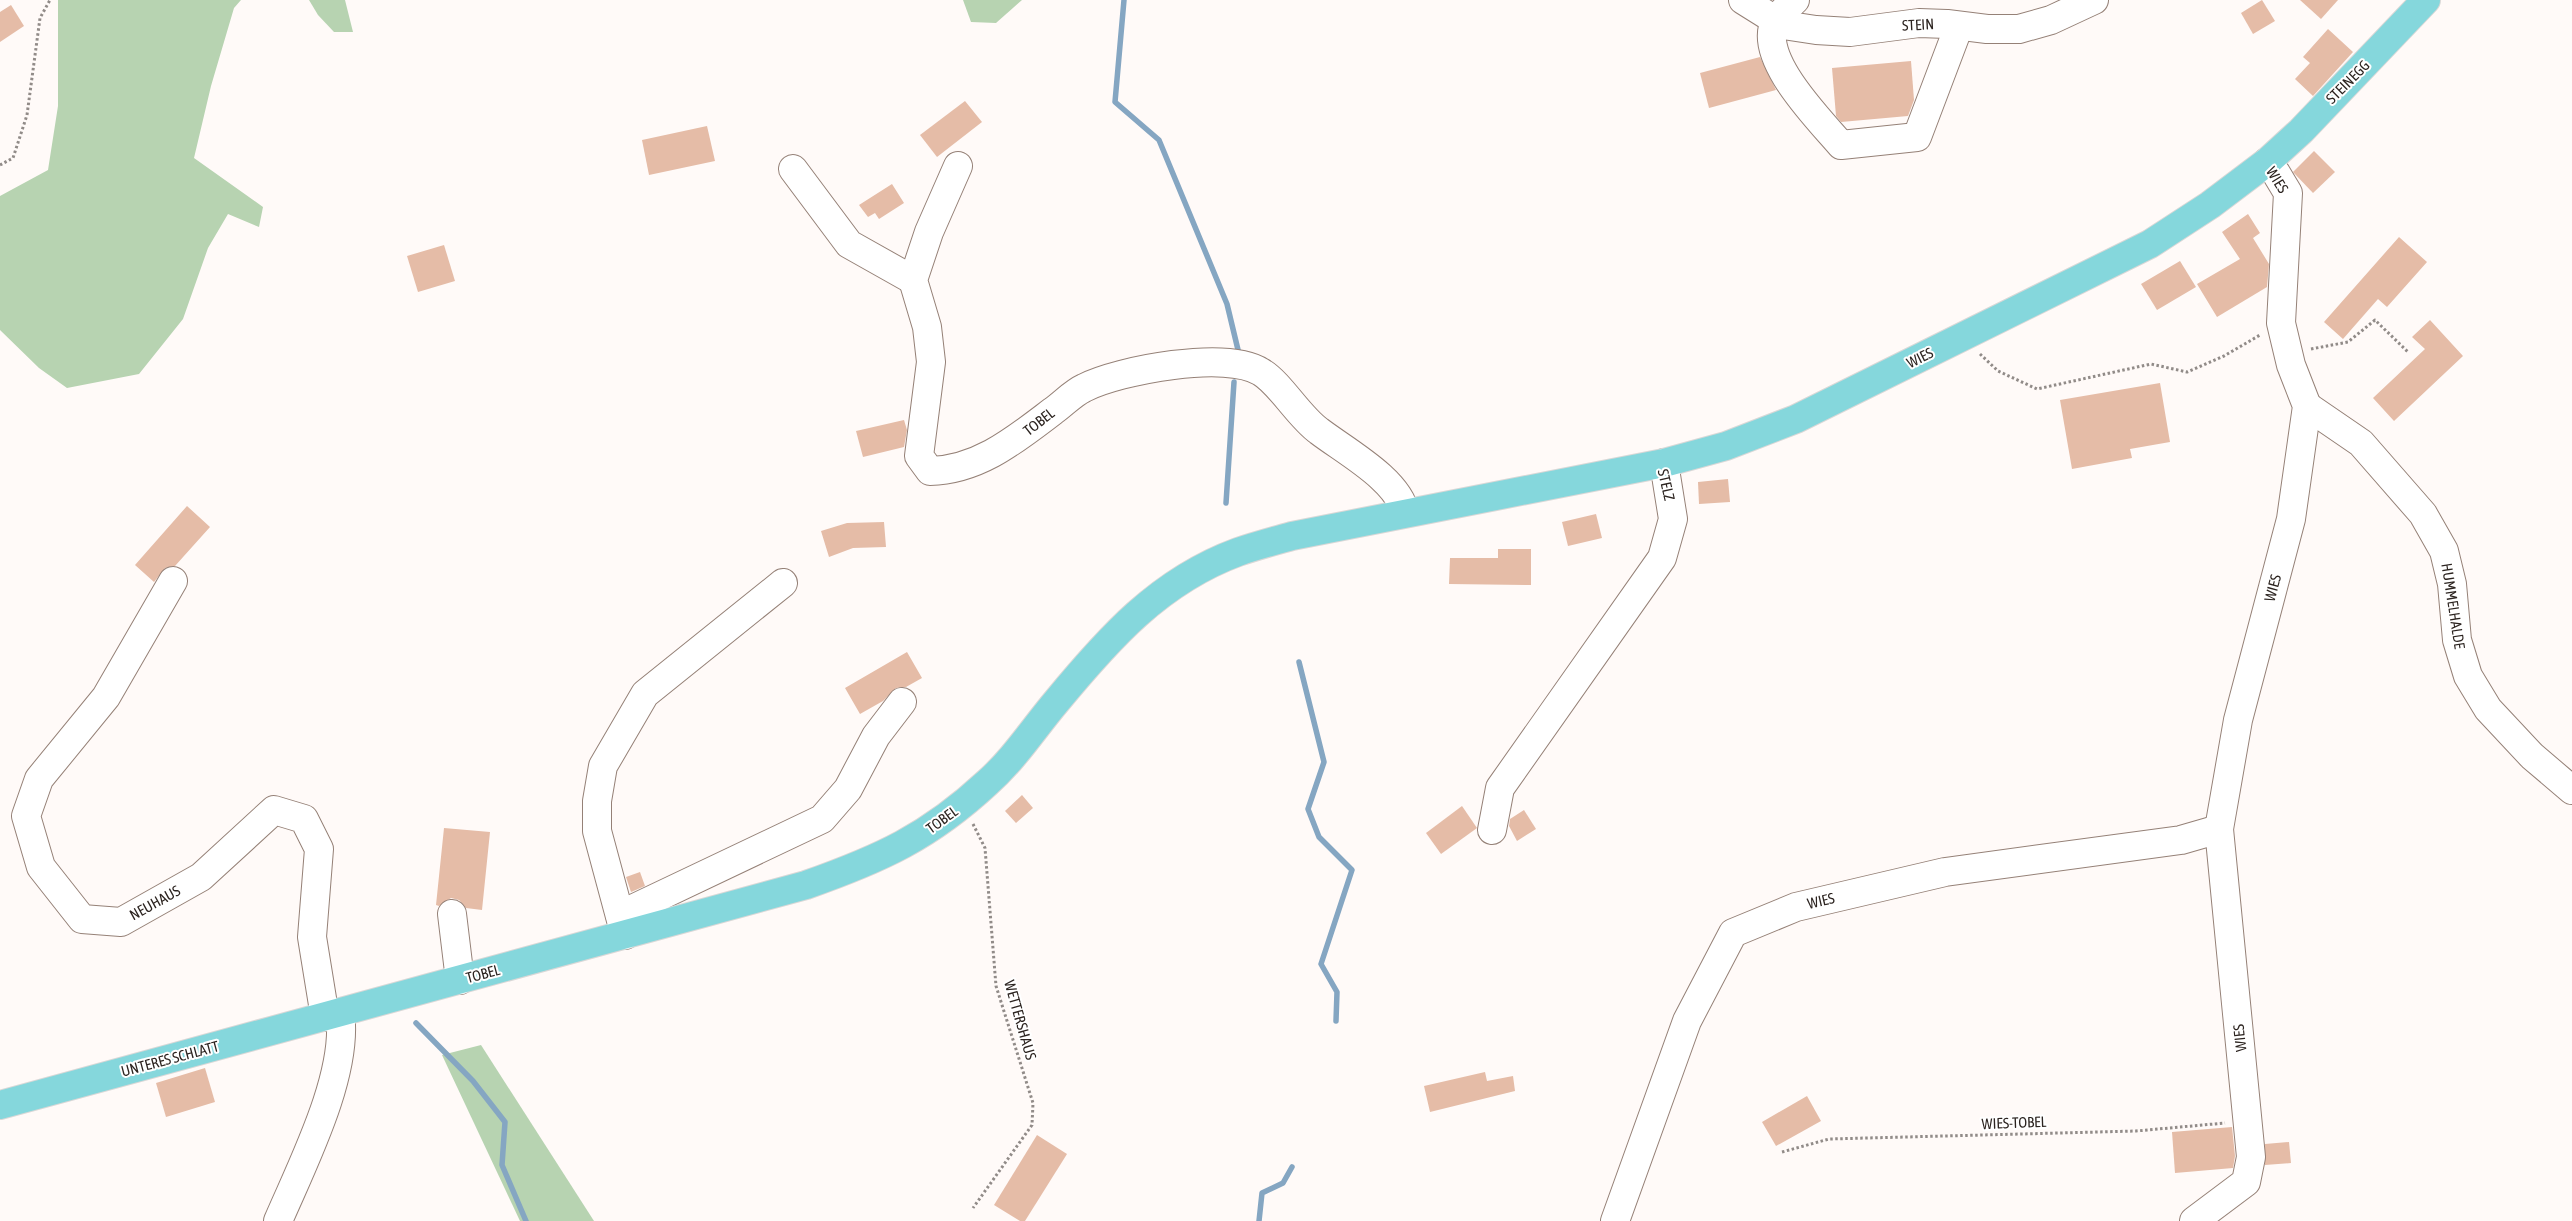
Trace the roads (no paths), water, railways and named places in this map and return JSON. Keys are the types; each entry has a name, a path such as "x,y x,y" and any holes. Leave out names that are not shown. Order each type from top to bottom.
{"main road":[{"name":"STEINEGG","path":"2267,162 2301,131 2426,0"},
{"name":"WIES","path":"1664,463 1726,446 1796,419 2150,244 2210,204 2267,162"},
{"name":"STELZ","path":"1262,545 1316,530 1664,463"},
{"name":"TOBEL","path":"332,1015 460,980 622,925 806,885 862,865 903,846 934,827 990,781 1102,646 1141,610 1188,576 1237,552 1262,545"},
{"name":"UNTERES SCHLATT","path":"0,1105 332,1015"}],"street":[{"name":"STEIN","path":"1743,0 1783,25 1816,30 1850,32 1919,23 1987,30 2020,30 2052,20 2094,0"},
{"path":"1795,0 1776,20 1770,44 1789,82 1840,145 1917,137 1958,26"},
{"name":"WIES","path":"2194,1221 2246,1182 2251,1157 2219,829 2238,720 2291,519 2307,406 2288,354 2281,323 2288,193 2267,162"},
{"path":"793,169 849,244 913,280 929,232 958,166"},
{"name":"TOBEL","path":"913,280 927,327 931,362 919,456 930,471 949,471 979,462 1019,437 1083,388 1130,372 1199,362 1241,364 1262,372 1315,429 1391,486 1403,503 1405,513"},
{"name":"HUMMELHALDE","path":"2307,406 2361,443 2423,514 2444,552 2452,584 2456,640 2468,676 2488,709 2532,756 2572,790"},
{"name":"STELZ","path":"1492,830 1500,788 1662,558 1672,520 1664,463"},
{"name":"NEUHAUS","path":"173,581 106,697 39,780 26,816 41,867 82,919 121,922 201,877 274,810 304,819 319,849 312,937 332,1015"},
{"path":"783,583 645,694 603,766 597,802 597,830 622,925 822,818 848,788 876,736 902,702"},
{"name":"WIES","path":"1615,1221 1687,1021 1734,933 1796,907 1945,872 2181,840 2219,829"},
{"path":"452,914 460,980"},
{"path":"278,1221 320,1127 341,1048 342,1028 332,1015"}],"waterway":[{"path":"1124,0 1115,102 1159,140 1227,304 1239,354"},
{"path":"1226,503 1234,382"},
{"path":"1299,662 1324,762 1308,809 1319,837 1352,870 1321,964 1337,992 1336,1021"},
{"path":"416,1023 473,1081 505,1122 502,1165 526,1221"},
{"path":"1259,1221 1262,1193 1283,1183 1292,1167"}]}
